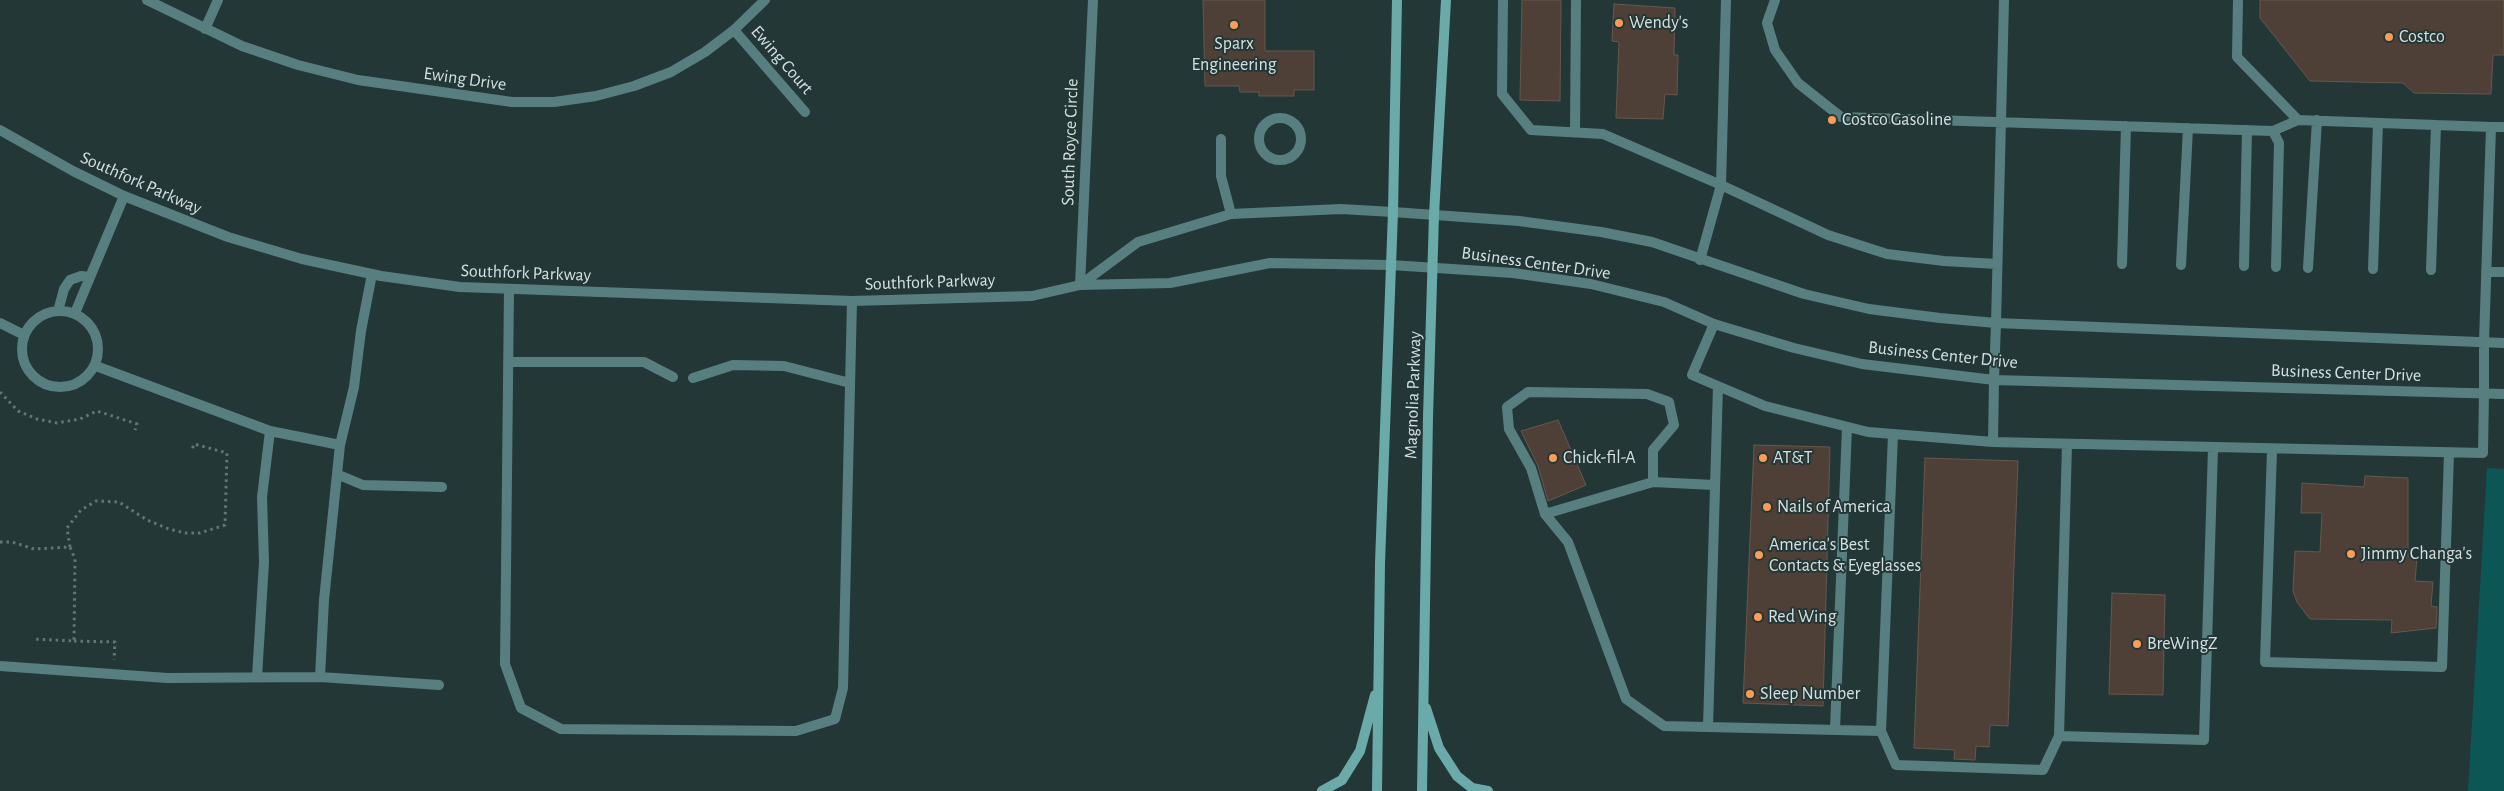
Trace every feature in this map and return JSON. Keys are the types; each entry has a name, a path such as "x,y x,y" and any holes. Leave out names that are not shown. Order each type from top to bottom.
{"main road":[{"name":"Magnolia Parkway","path":"1377,791 1380,563 1393,212 1397,0"},
{"name":"Magnolia Parkway","path":"1422,791 1428,417 1434,215 1446,0"},
{"path":"1322,791 1342,780 1360,750 1379,682"},
{"path":"1424,700 1439,748 1457,776 1472,788 1488,791"}],"street":[{"name":"Ewing Drive","path":"147,0 242,46 289,62 358,80 512,102 554,102 596,96 634,86 671,72 705,52 734,30 765,0"},
{"path":"205,29 218,0"},
{"name":"South Royce Circle","path":"1080,285 1093,0"},
{"path":"1503,0 1502,94 1531,130 1603,134 1721,185 1828,235 1887,254 1944,261 1997,264"},
{"path":"1575,132 1576,0"},
{"path":"1700,260 1721,185 1726,0"},
{"path":"1775,0 1767,23 1775,50 1798,83 1841,117 2273,131 2298,120 2504,127"},
{"path":"1993,442 2004,0"},
{"path":"2238,0 2237,57 2298,120"},
{"name":"Ewing Court","path":"734,30 805,112"},
{"path":"1286,118 1292,121 1301,133 1300,148 1296,154 1283,161 1269,157 1260,146 1260,132 1267,122 1273,119 1286,118"},
{"path":"2308,268 2317,120"},
{"path":"2373,269 2378,123"},
{"path":"2431,270 2436,125"},
{"path":"2122,264 2126,126"},
{"path":"1714,324 1692,375 1765,406 1868,432 1993,442 2272,450 2483,453 2484,342 2491,127"},
{"path":"2180,265 2188,128"},
{"name":"Southfork Parkway","path":"0,130 73,171 124,196 228,237 302,259 372,274 460,287 852,301 1032,296 1080,285 1170,283 1270,263 1391,265"},
{"path":"2244,266 2247,130"},
{"path":"2273,131 2279,143 2276,267"},
{"path":"1221,139 1221,176 1231,214"},
{"path":"75,313 124,196"},
{"name":"Southfork Parkway","path":"1080,285 1138,242 1231,214 1341,209 1393,212"},
{"name":"Business Center Drive","path":"1393,212 1519,220 1601,232 1652,242 1804,294 1869,309 1996,323 2504,343"},
{"name":"Business Center Drive","path":"1391,265 1433,266 1513,273 1591,284 1664,302 1714,324 1794,348 1862,364 1994,380 2504,394"},
{"path":"2486,272 2504,272"},
{"path":"320,677 324,600 339,476 340,445 354,387 361,331 372,274"},
{"path":"58,311 64,289 70,280 81,276 90,276"},
{"path":"509,289 505,664 521,708 561,729 796,732 835,719 843,688 852,301"},
{"path":"58,311 75,313 92,326 99,346 96,366 80,384 57,389 35,380 22,359 24,335 36,319 58,311"},
{"path":"0,324 24,335"},
{"path":"508,362 644,362 673,377"},
{"path":"693,378 732,365 784,366 850,383"},
{"path":"96,366 270,431 340,445"},
{"path":"1708,727 1718,386"},
{"path":"1653,482 1653,450 1674,425 1669,402 1646,394 1528,392 1507,407 1509,429 1531,468 1545,514 1568,542 1626,699 1664,726 1881,731"},
{"path":"1835,729 1847,427"},
{"path":"257,677 264,562 262,497 270,431"},
{"path":"1893,434 1881,731 1896,765 2043,770 2059,736 2067,444"},
{"path":"2059,736 2204,740 2213,448"},
{"path":"2272,450 2265,662 2442,667 2449,453"},
{"path":"339,476 363,485 442,487"},
{"path":"1545,514 1653,482 1714,485"},
{"path":"0,666 167,678 320,677 439,685"}],"path":[{"path":"0,392 18,411 37,419 57,423 80,419 97,411 137,424 135,430"},
{"path":"74,641 76,570 67,528 80,510 96,501 119,502 148,520 168,529 185,533 200,533 225,526 227,454 194,444 192,450"},
{"path":"0,542 12,542 34,549 70,547"},
{"path":"33,639 115,642 113,674"}],"shaded area":[{"path":"2487,468 2504,469 2504,791 2468,791"}],"building":[{"name":"Sparx Engineering","path":"1203,0 1265,0 1265,51 1314,51 1314,90 1294,90 1294,96 1259,96 1259,92 1240,92 1239,86 1205,86"},
{"path":"1522,0 1561,0 1560,101 1520,100"},
{"name":"Costco","path":"2260,0 2504,0 2504,55 2493,55 2491,94 2414,93 2403,83 2310,81 2260,18"},
{"path":"1614,4 1675,8 1674,55 1678,55 1677,95 1665,94 1663,119 1616,118 1619,42 1612,41"},
{"name":"Chick-fil-A","path":"1558,420 1586,485 1548,501 1538,466 1521,431"},
{"path":"1754,445 1830,447 1823,706 1743,703"},
{"path":"1925,458 2018,461 2008,726 1990,725 1989,747 1976,746 1975,760 1954,759 1955,750 1914,748"},
{"name":"Jimmy Changa's","path":"2365,476 2408,478 2408,556 2417,557 2415,581 2433,582 2431,606 2437,607 2436,628 2391,633 2392,620 2310,619 2297,602 2293,591 2295,551 2320,552 2322,513 2301,513 2302,483 2364,487"},
{"name":"BreWingZ","path":"2112,593 2165,595 2163,695 2109,694"}],"place":[{"name":"Wendy's","path":"1619,23"},
{"name":"Sparx Engineering","path":"1234,25"},
{"name":"Costco","path":"2389,37"},
{"name":"Costco Gasoline","path":"1832,120"},
{"name":"Chick-fil-A","path":"1553,458"},
{"name":"AT&T","path":"1763,458"},
{"name":"Nails of America","path":"1767,507"},
{"name":"Jimmy Changa's","path":"2351,554"},
{"name":"America's Best Contacts & Eyeglasses","path":"1759,555"},
{"name":"Red Wing","path":"1758,617"},
{"name":"BreWingZ","path":"2137,644"},
{"name":"Sleep Number","path":"1750,694"}]}
